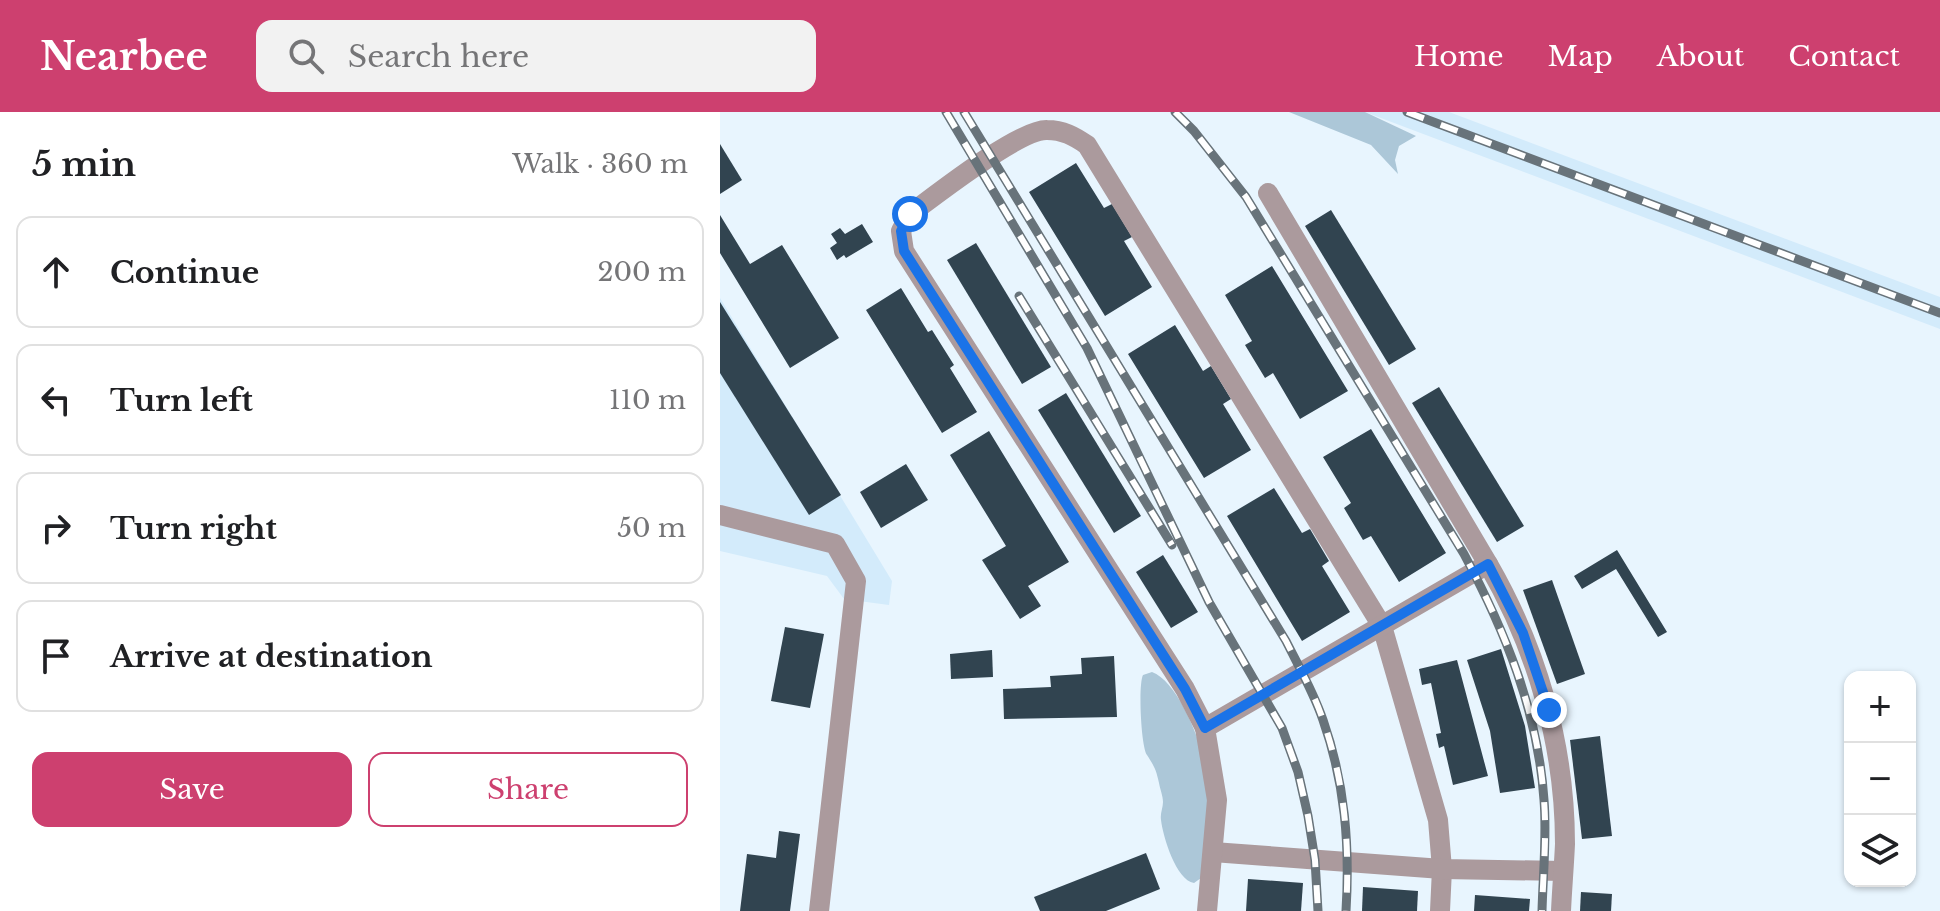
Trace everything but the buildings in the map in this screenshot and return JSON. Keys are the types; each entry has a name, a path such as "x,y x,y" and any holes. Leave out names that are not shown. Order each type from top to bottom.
{"lane":[{"path":"1207,911 1217,800 1205,728 1185,689 904,251 901,231 910,214 1019,138 1044,129 1069,133 1087,145 1382,626 1438,820 1442,869 1440,911"},
{"path":"1268,193 1488,564 1523,633 1549,710 1562,801 1565,843 1561,911"},
{"path":"720,515 835,544 856,581 819,911"},
{"path":"1205,728 1488,564"},
{"path":"1213,852 1442,869 1563,871"},
{"path":"1210,888 1214,911"}],"shaded area":[{"path":"1289,112 1365,112 1416,136 1399,146 1395,160 1398,174 1371,145"},
{"path":"1365,112 1449,112 1940,297 1940,329"},
{"path":"720,298 892,581 889,605 844,599 827,576 720,551"},
{"path":"1152,672 1174,691 1192,724 1205,761 1210,791 1209,813 1201,878 1194,883 1187,880 1176,866 1164,837 1162,795 1143,740 1141,681 1143,675"}],"railway":[{"path":"946,112 1087,348 1209,602 1282,728 1298,772 1308,816 1318,911"},
{"path":"964,112 1286,641 1311,690 1330,744 1341,791 1346,838 1346,911"},
{"path":"1175,112 1194,131 1246,197 1464,554 1493,612 1527,703 1541,767 1545,827 1542,911"},
{"path":"1407,112 1940,313"},
{"path":"1019,296 1172,545"}],"route":[{"path":"910,214 901,231 904,251 1185,689 1205,728 1488,564 1523,633 1549,710"}]}
